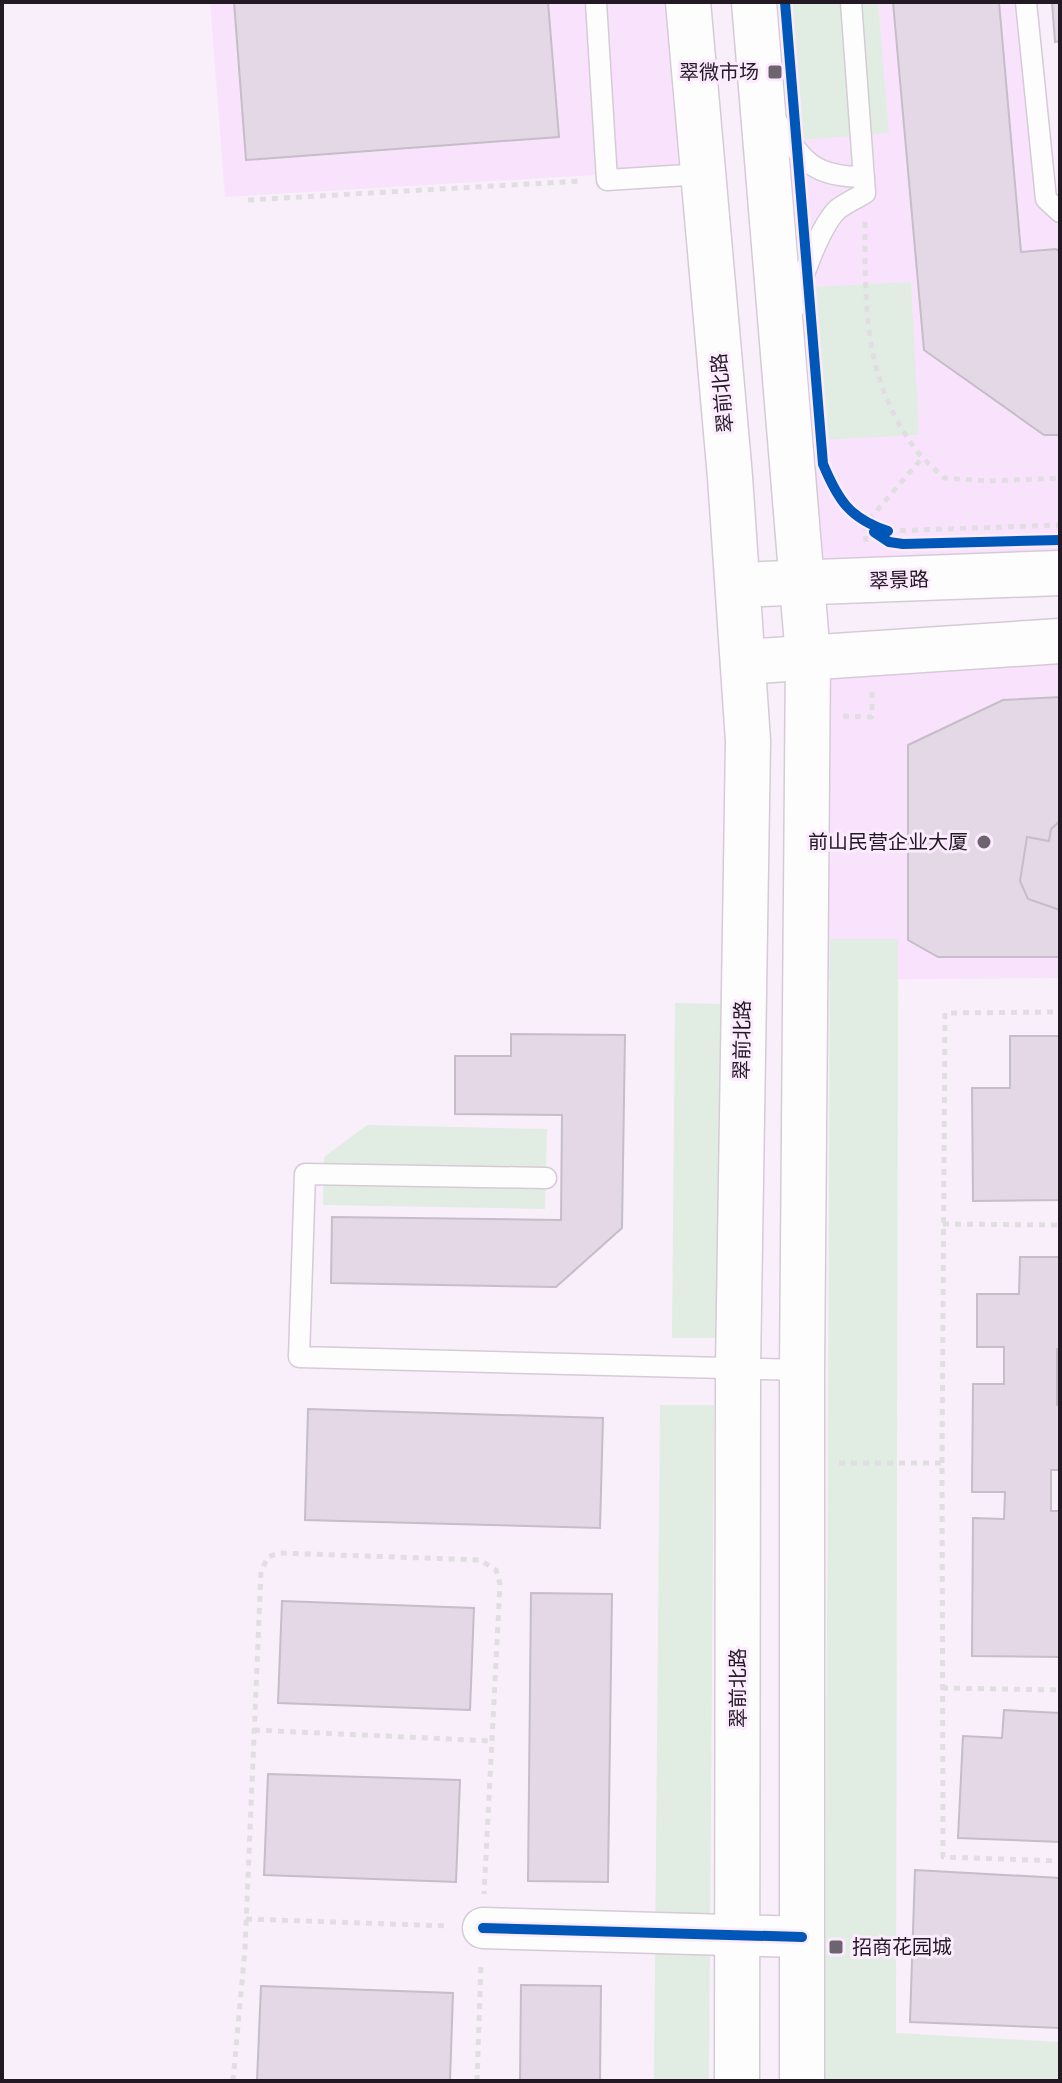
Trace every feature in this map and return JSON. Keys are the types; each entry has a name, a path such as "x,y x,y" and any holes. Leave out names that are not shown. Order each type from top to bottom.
{"main road":[{"name":"翠前北路","path":"688,2 738,585 748,741 738,1368 737,2081"},
{"path":"754,2 808,657 802,1370 802,2081"},
{"name":"翠景路","path":"738,585 1060,573"},
{"path":"743,662 1060,641"}],"street":[{"path":"483,1928 802,1937"}],"lane":[{"path":"596,2 607,180 703,174"},
{"path":"851,2 865,185"},
{"path":"1026,2 1046,199 1060,212"},
{"path":"763,103 804,161 836,177 865,185"},
{"path":"784,350 798,289 817,244 836,210 865,185"},
{"path":"546,1178 305,1174 299,1357 802,1370"}],"path":[{"path":"248,200 607,180"},
{"path":"865,185 868,335 882,393 914,448 944,478 989,481 1060,478"},
{"path":"903,544 889,542 862,521 888,531 1060,525"},
{"path":"1060,1012 945,1013 942,1463 943,1857 1060,1861"},
{"path":"943,1224 1060,1225"},
{"path":"802,1463 942,1463"},
{"path":"233,2081 246,1919 261,1571 268,1557 279,1553 480,1560 496,1570 500,1584 477,2081"},
{"path":"942,1688 1060,1690"},
{"path":"254,1730 492,1741"},
{"path":"246,1919 483,1928"}],"shaded area":[{"name":"翠微市场","path":"210,2 683,2 695,169 225,197"},
{"path":"777,2 1016,2 1037,205 1060,227 1060,556 818,566"},
{"path":"789,2 878,2 889,133 800,140"},
{"path":"911,282 919,435 821,440 813,287"},
{"path":"1060,653 1060,978 814,980 817,667"},
{"path":"830,939 898,939 896,2033 1060,2042 1060,2081 825,2081"},
{"path":"675,1003 722,1004 720,1338 672,1338"},
{"path":"367,1125 547,1129 545,1209 323,1205 324,1157"},
{"path":"660,1405 714,1405 709,2081 654,2081"}],"building":[{"path":"234,2 548,2 559,137 246,160"},
{"path":"893,2 999,2 1021,252 1056,249 1060,252 1060,435 1044,435 924,350"},
{"path":"1052,2 1060,2 1060,41 1055,42"},
{"name":"前山民营企业大厦","path":"1060,697 1060,957 938,957 908,940 908,745 1003,700"},
{"path":"1060,821 1060,910 1028,899 1020,881 1027,837 1049,841 1051,829"},
{"path":"511,1034 625,1035 622,1228 556,1287 331,1283 332,1217 561,1220 562,1115 455,1114 455,1056 511,1056"},
{"path":"1010,1036 1060,1036 1060,1200 973,1201 972,1088 1010,1088"},
{"path":"1020,1257 1060,1257 1057,1405 1060,1405 1060,1470 1051,1470 1051,1511 1060,1511 1060,1657 972,1656 973,1518 1004,1519 1005,1492 972,1492 973,1384 1004,1384 1004,1347 977,1347 977,1294 1019,1294"},
{"path":"308,1409 603,1418 600,1528 305,1520"},
{"path":"531,1593 612,1594 608,1882 528,1881"},
{"path":"282,1601 474,1608 470,1710 278,1703"},
{"path":"1004,1710 1060,1713 1060,1842 958,1838 963,1736 1002,1738"},
{"path":"268,1774 460,1780 456,1882 264,1875"},
{"path":"915,1870 1060,1878 1060,2028 910,2022"},
{"path":"521,1985 601,1986 600,2081 520,2081"},
{"path":"261,1986 453,1993 450,2081 257,2081"}],"cycle path":[{"path":"785,2 823,464 847,506 864,521 888,531"},
{"path":"874,532 889,542 903,544 1060,540"},
{"path":"483,1928 802,1937"}],"place":[{"name":"翠微市场","path":"775,72"},
{"name":"前山民营企业大厦","path":"984,842"},
{"name":"招商花园城","path":"836,1947"}]}
